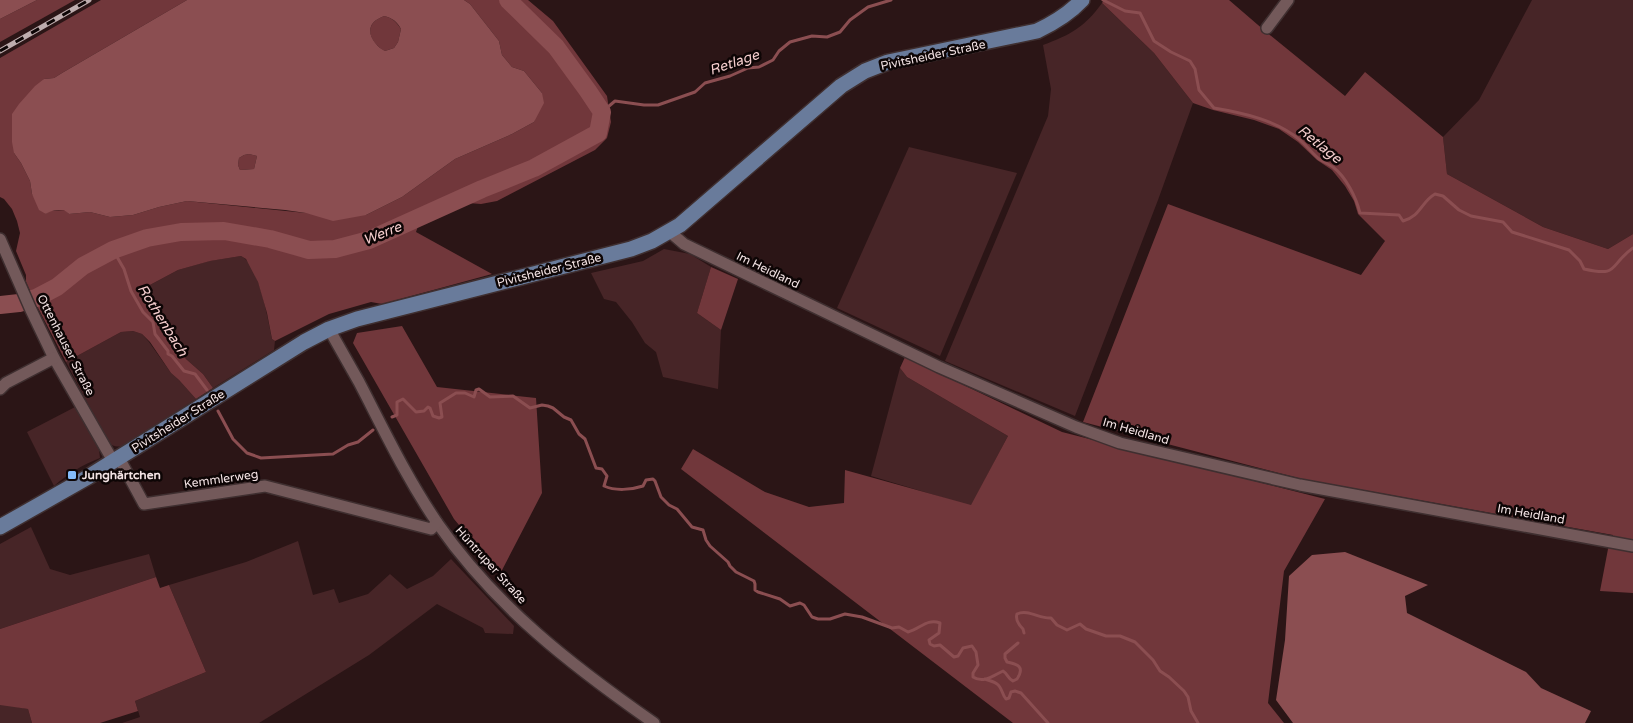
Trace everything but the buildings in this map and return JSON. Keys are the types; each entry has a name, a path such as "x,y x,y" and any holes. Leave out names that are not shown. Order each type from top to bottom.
{"main road":[{"name":"Pivitsheider Straße","path":"0,527 116,459 304,342 329,329 367,317 631,249 652,241 680,225 844,83 865,71 888,62 1037,31 1054,23 1082,0"}],"street":[{"path":"1267,28 1288,0"},
{"name":"Im Heidland","path":"670,232 684,244 939,367 1076,427 1120,443 1300,485 1633,546"},
{"name":"Ottenhauser Straße","path":"0,240 54,358 116,459"},
{"name":"Hüntruper Straße","path":"329,329 358,380 408,477 437,523 465,560 495,594 532,629 581,671 654,723"},
{"path":"0,389 6,383 54,358"},
{"name":"Kemmlerweg","path":"116,459 144,504 266,486 430,529 437,523"}],"shaded area":[{"path":"0,0 37,0 0,19"},
{"path":"37,0 75,0 0,42 0,19"},
{"path":"101,0 187,0 54,78 44,79 14,153 30,181 32,194 46,214 49,211 65,210 69,214 90,212 110,217 133,215 187,201 306,213 366,215 402,197 455,159 512,134 534,122 542,93 524,71 512,67 502,55 499,41 470,4 464,0 528,0 553,21 607,96 611,122 607,138 595,150 497,201 481,204 468,203 418,226 416,232 492,274 382,304 371,302 329,314 275,341 272,339 258,282 246,259 241,256 210,261 178,270 148,286 170,337 186,359 203,374 213,388 196,399 171,373 150,342 142,334 133,331 121,332 66,362 26,282 26,275 16,251 20,233 17,221 12,209 0,197 0,58"},
{"path":"187,0 464,0 470,4 499,41 502,55 512,67 524,71 542,93 544,103 534,122 512,134 455,159 402,197 366,215 333,221 306,213 285,210 187,201 133,215 110,217 90,212 69,214 64,210 52,211 46,214 39,210 32,194 30,181 14,153 12,114 19,104 44,79 54,78","holes":["384,16 394,20 401,29 398,42 394,48 385,51 375,43 370,31 374,22","249,154 257,156 254,169 240,170 238,165 239,158"]},
{"path":"1104,0 1229,0 1345,96 1365,72 1443,137 1447,174 1543,227 1608,249 1633,234 1633,593 1600,591 1608,549 1613,535 1302,479 1083,422 1168,204 1361,275 1385,241 1358,214 1354,201 1332,170 1317,160 1298,142 1279,129 1193,103 1154,53 1102,3"},
{"path":"1532,0 1633,0 1633,234 1608,249 1543,227 1447,174 1443,137 1479,100"},
{"path":"1102,3 1154,53 1193,103 1075,416 945,361 1048,116 1051,89 1043,45 1061,38 1076,29"},
{"path":"384,16 394,20 401,29 398,42 394,48 385,51 375,43 370,31 374,22"},
{"path":"909,147 1017,173 940,356 837,308"},
{"path":"249,154 257,156 254,169 240,170 238,165 239,158"},
{"path":"664,249 690,254 711,267 697,313 721,330 718,389 663,377 656,352 645,343 632,322 616,302 604,299 591,273 643,261"},
{"path":"241,256 247,261 258,281 272,339 275,341 274,350 213,388 203,374 186,359 170,337 148,286 178,270 209,261"},
{"path":"711,267 738,279 721,330 697,313"},
{"path":"402,326 437,387 536,398 542,493 500,574 454,519 353,343 357,333"},
{"path":"133,331 142,334 171,373 196,399 123,446 115,446 108,442 66,362 121,332"},
{"path":"905,357 1062,432 1325,499 1284,571 1268,703 1284,723 1013,723 681,469 693,449 765,492 809,507 844,503 845,470 971,505 1008,436 907,377 900,368"},
{"path":"900,368 907,377 1008,436 971,506 871,476"},
{"path":"77,406 99,450 100,458 87,463 54,486 27,432"},
{"path":"31,527 50,569 70,575 149,554 156,577 0,629 0,544"},
{"path":"298,541 313,595 334,589 339,603 368,594 390,574 407,589 433,576 451,559 514,626 513,634 485,633 483,628 437,604 369,655 259,723 122,723 140,717 135,701 206,672 169,585 246,562"},
{"path":"1345,552 1428,585 1405,596 1407,613 1526,672 1541,688 1591,711 1585,723 1293,723 1276,700 1285,640 1289,576 1312,555"},
{"path":"156,577 160,588 169,585 206,672 135,701 138,711 100,723 32,723 28,709 0,705 0,629"},
{"path":"0,705 28,709 32,723 0,723"}],"waterway":[{"name":"Werre","path":"0,305 19,303 36,298 57,287 83,266 113,250 147,238 181,232 224,231 270,239 309,250 335,249 369,240 482,189 534,168 598,133 602,112 588,91 556,47 508,0"},
{"name":"Retlage","path":"602,112 615,101 658,105 695,92 705,83 730,76 748,68 759,67 773,60 779,51 790,42 812,36 827,37 840,32 850,20 868,7 891,0"},
{"name":"Retlage","path":"1103,0 1125,11 1140,13 1154,41 1190,61 1195,69 1199,90 1214,108 1259,118 1281,127 1300,140 1319,159 1338,171 1350,188 1360,213 1399,215 1403,221 1414,216 1430,197 1435,194 1443,196 1459,210 1471,216 1503,222 1512,232 1569,250 1580,261 1584,269 1609,271 1633,248"},
{"name":"Rothenbach","path":"113,250 124,269 131,291 143,312 153,322 155,334 168,351 168,354 172,356 184,371 195,374 207,390"},
{"name":"Rothenbach","path":"392,417 397,415 397,402 403,399 416,412 424,411 428,407 433,416 439,418 442,417 440,403 456,393 465,393 474,397 476,390 479,389 490,397 513,396 530,408 542,405 548,406 571,420 579,434 585,439 596,468 602,469 607,476 604,486 618,489 633,488 643,486 646,480 653,479 661,497 669,505 677,509 692,527 703,530 710,546 736,572 754,581 755,590 758,592 780,599 790,606 800,603 804,605 812,617 818,619 830,619 845,614 862,617 892,628 899,627 908,632 927,623 940,623 939,633 929,640 930,644 934,646 940,645 954,657 958,656 963,648 972,646 976,652 978,665 973,673 973,677 981,680 1003,671 1011,680 1017,679 1020,669 1017,665 1007,662 1005,654 1018,643"},
{"name":"Rothenbach","path":"218,411 233,439 247,453 261,458 333,454 348,445 358,442 373,430"},
{"name":"Rothenbach","path":"1024,633 1019,624 1017,614 1030,613 1051,618 1057,625 1067,630 1080,624 1086,629 1106,636 1120,636 1135,642 1153,660 1160,671 1184,691 1188,697 1191,711 1198,723"},
{"path":"985,679 999,685 1006,699 1009,698 1011,692 1021,693 1048,723"}],"railway":[{"path":"0,51 89,0"}],"place":[{"name":"Junghärtchen","path":"72,475"}]}
